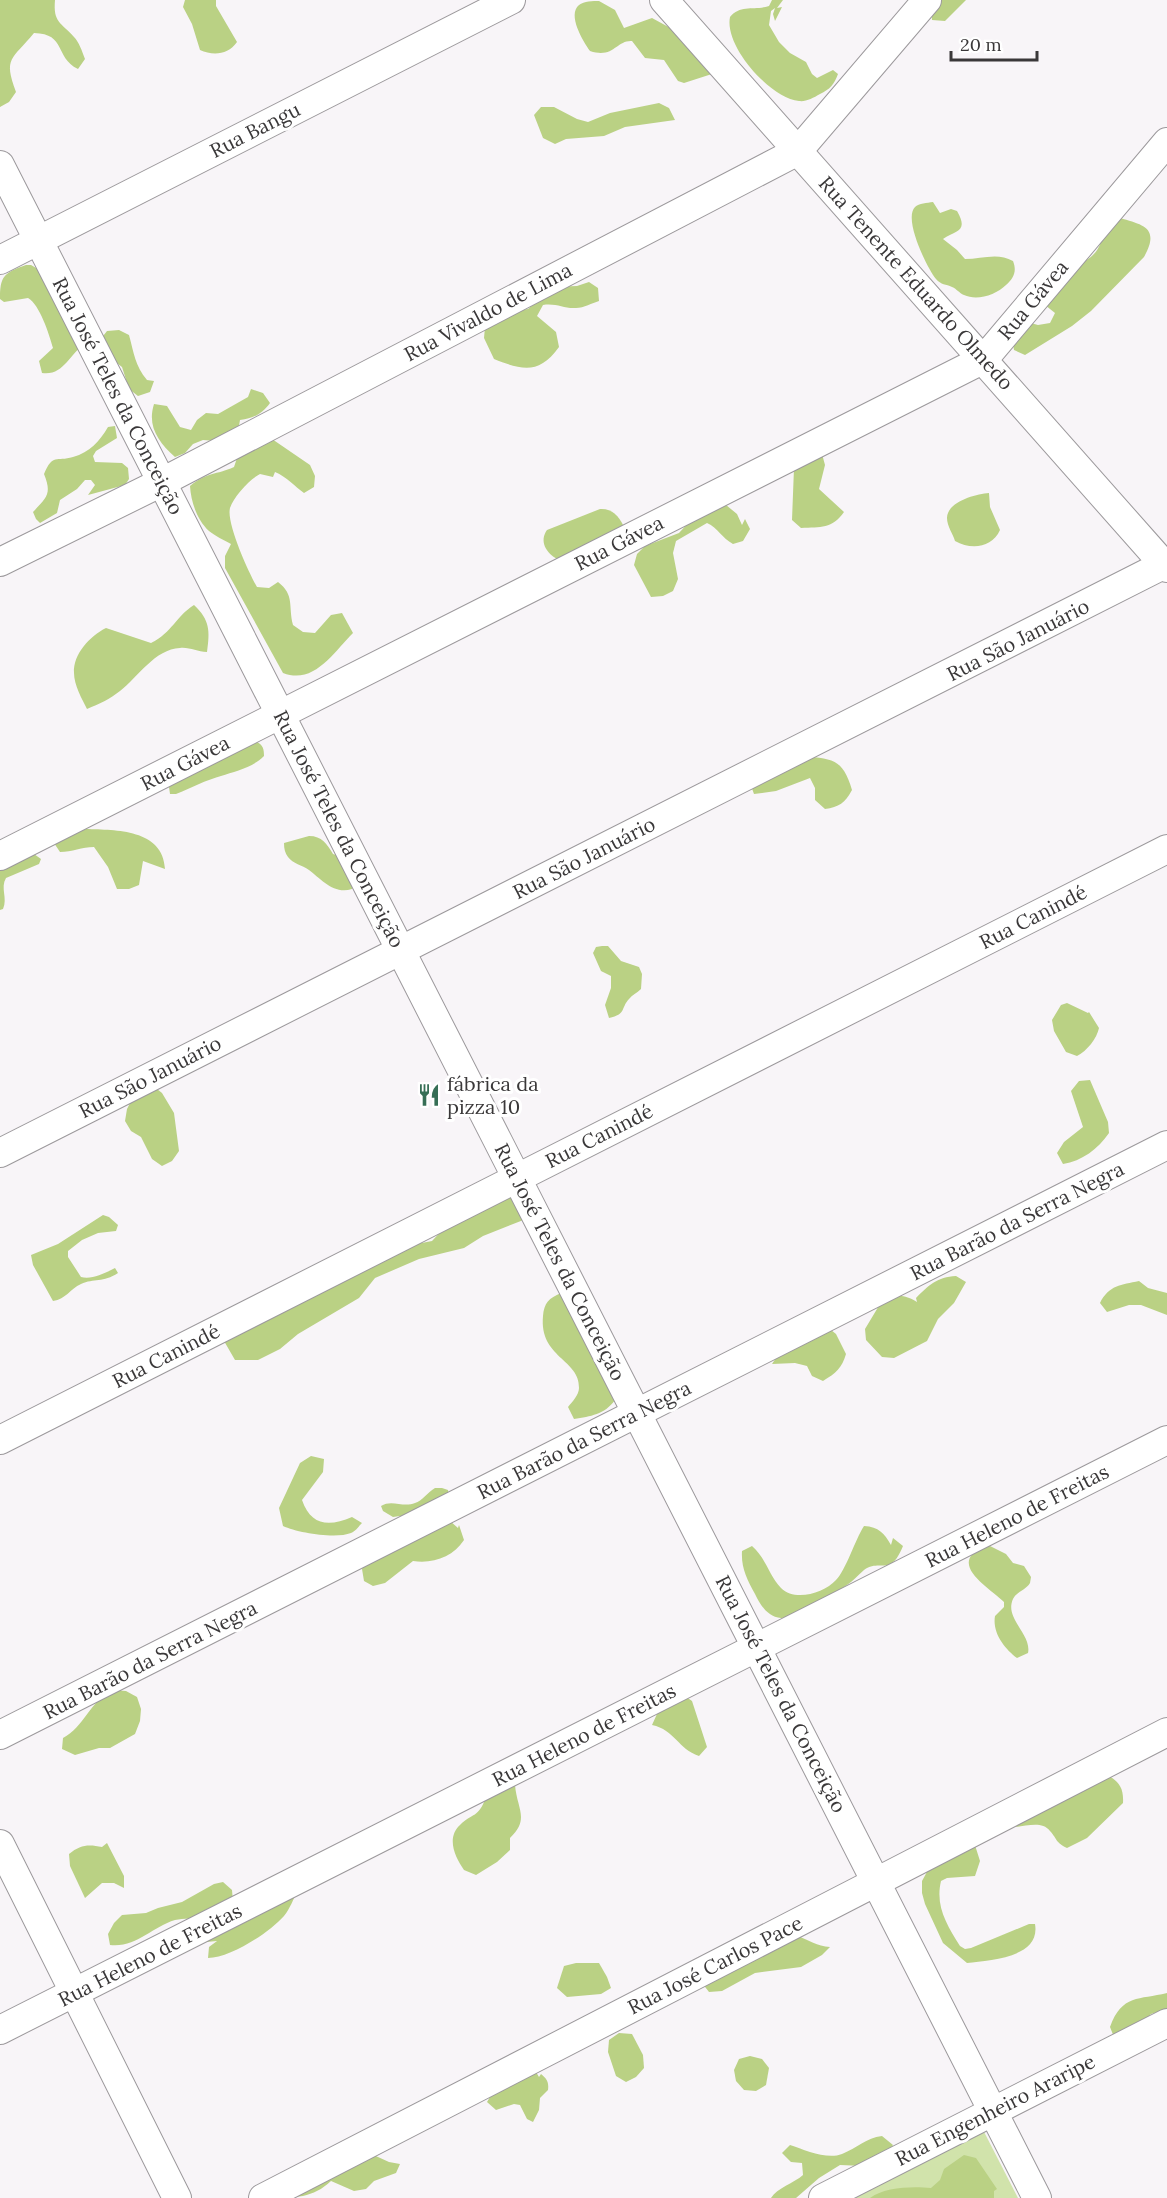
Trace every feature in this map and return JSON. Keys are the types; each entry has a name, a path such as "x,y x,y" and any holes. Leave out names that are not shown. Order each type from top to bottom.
{"street":[{"name":"Rua Bangu","path":"0,260 511,0"},
{"name":"Rua Tenente Eduardo Olmedo","path":"664,0 1166,566"},
{"name":"Rua Vivaldo de Lima","path":"0,562 162,482 798,151 927,0"},
{"name":"Rua Gávea","path":"0,856 984,359 1167,141"},
{"name":"Rua José Teles da Conceição","path":"0,165 1037,2198"},
{"name":"Rua São Januário","path":"0,1152 1166,566"},
{"name":"Rua Canindé","path":"0,1440 1167,849"},
{"name":"Rua Barão da Serra Negra","path":"0,1735 1167,1145"},
{"name":"Rua Heleno de Freitas","path":"0,2031 1167,1440"},
{"name":"Rua José Carlos Pace","path":"263,2198 1167,1732"},
{"path":"0,1844 177,2198"},
{"name":"Rua Engenheiro Araripe","path":"823,2198 1167,2023"}],"green space":[{"path":"0,0 55,0 57,18 76,39 85,59 78,69 71,64 51,37 34,33 12,60 10,72 16,92 9,102 0,107"},
{"path":"185,0 216,0 216,6 237,42 225,52 210,53 200,50 192,24 183,7"},
{"path":"772,0 783,0 777,8 782,7 775,21 773,14 775,8 771,11 769,25 779,42 790,53 806,62 812,74 817,78 833,70 838,74 829,88 810,99 799,101 787,98 775,91 751,69 734,42 730,29 730,17 739,10 769,6"},
{"path":"936,0 966,0 945,21 932,20 931,6"},
{"path":"599,1 615,10 624,28 652,18 674,30 715,73 684,83 678,81 664,60 645,58 632,41 622,43 604,53 590,51 577,28 576,9 581,4"},
{"path":"659,103 669,108 675,120 625,127 604,136 566,139 555,144 543,138 534,115 541,107 554,107 588,122 610,113"},
{"path":"933,202 940,213 951,209 957,211 962,223 961,227 943,239 965,259 995,256 1013,261 1014,274 1002,289 986,296 969,297 936,279 922,255 912,222 915,207"},
{"path":"1120,218 1147,229 1150,240 1144,257 1091,311 1072,326 1025,355 1014,350 1012,338 1027,322 1038,325 1050,323 1055,313 1045,305 1060,272 1093,255 1098,249 1103,233"},
{"path":"26,265 31,265 43,272 83,346 61,368 50,373 42,373 39,361 53,348 44,320 36,307 28,298 4,302 0,299 4,277"},
{"path":"589,282 598,288 599,301 576,308 543,305 537,316 556,332 559,347 552,356 530,368 513,366 494,359 484,338 485,327 503,312 528,309 553,287 577,286"},
{"path":"119,330 129,335 135,359 143,375 147,380 154,381 150,392 138,396 129,389 122,367 113,360 100,340 107,331"},
{"path":"251,389 263,393 270,403 264,410 257,415 240,420 238,431 216,441 203,440 193,444 185,453 175,457 159,439 153,426 154,404 167,406 180,427 191,430 197,420 206,413 218,414 248,397"},
{"path":"115,426 117,438 96,451 93,456 95,462 122,463 128,468 129,479 125,485 88,495 95,485 91,480 85,480 77,489 60,500 57,513 40,523 33,512 47,495 48,486 44,474 50,463 84,452 97,442 108,427"},
{"path":"272,439 310,465 315,476 314,487 304,493 275,472 273,477 260,474 243,488 232,503 230,515 231,525 244,560 257,587 269,588 278,582 283,587 289,596 293,625 303,632 315,633 331,615 342,613 353,633 322,665 304,675 294,676 283,673 225,568 225,556 231,544 214,535 201,522 193,504 190,486 207,476 234,467 238,455"},
{"path":"822,454 825,465 819,489 844,512 840,518 830,524 801,528 792,520 794,468"},
{"path":"989,493 990,507 1000,530 996,536 992,541 980,546 968,546 955,541 947,521 948,512 963,500"},
{"path":"726,505 737,514 742,525 745,519 750,529 743,541 733,544 707,523 676,541 673,553 678,579 673,591 663,596 651,597 634,565 637,554 645,546 679,533 704,506"},
{"path":"600,509 611,511 617,516 623,525 621,531 557,559 550,553 544,542 547,530"},
{"path":"194,605 208,626 207,652 184,648 163,653 116,694 87,709 74,678 74,666 79,653 94,636 106,628 151,643 164,634 182,614"},
{"path":"257,742 263,748 264,756 254,763 176,794 170,794 169,787 183,775"},
{"path":"803,756 835,762 845,772 852,790 838,806 825,809 815,800 815,788 810,778 776,791 754,794 750,783"},
{"path":"86,829 124,832 147,839 156,846 162,856 165,869 143,861 139,885 129,889 117,889 108,867 94,847 60,852 54,843 63,835"},
{"path":"309,836 321,839 333,854 339,856 353,884 352,889 334,888 288,857 284,843"},
{"path":"34,854 41,859 39,864 6,878 4,882 5,901 3,909 0,910 0,857"},
{"path":"608,946 621,961 639,967 642,974 641,989 629,999 621,1013 609,1018 605,1005 611,988 611,976 601,971 593,953 596,947"},
{"path":"1067,1003 1089,1012 1099,1028 1091,1044 1077,1056 1066,1052 1054,1031 1052,1020 1061,1005"},
{"path":"1090,1080 1108,1122 1109,1133 1089,1153 1063,1164 1057,1153 1064,1142 1083,1127 1071,1091 1079,1081"},
{"path":"152,1085 162,1093 174,1113 179,1151 172,1161 162,1166 152,1159 141,1137 131,1131 125,1121 127,1109 133,1097"},
{"path":"511,1192 526,1219 483,1236 464,1248 419,1259 375,1278 359,1298 298,1334 280,1349 258,1360 235,1360 224,1341 386,1250 432,1241 465,1206"},
{"path":"103,1215 118,1225 116,1231 98,1233 82,1240 68,1251 68,1257 81,1277 94,1277 115,1268 118,1273 108,1278 81,1284 53,1301 33,1265 31,1255 58,1244"},
{"path":"956,1276 966,1282 954,1303 938,1319 927,1341 894,1358 882,1357 866,1340 865,1329 883,1299 900,1296 917,1302 916,1298 934,1283"},
{"path":"1139,1281 1148,1288 1167,1293 1167,1315 1141,1305 1129,1305 1107,1312 1100,1303 1112,1289"},
{"path":"561,1293 615,1400 602,1412 592,1416 574,1419 568,1407 578,1393 578,1378 553,1350 543,1330 546,1304"},
{"path":"826,1326 836,1334 846,1354 838,1370 832,1375 823,1381 812,1376 807,1366 795,1363 772,1364 784,1346"},
{"path":"311,1456 324,1459 323,1472 302,1500 306,1509 310,1515 322,1522 336,1522 352,1517 362,1523 353,1532 344,1535 327,1535 307,1533 283,1526 279,1508 300,1463"},
{"path":"435,1488 448,1490 449,1496 405,1520 400,1516 393,1517 383,1511 381,1506 389,1503 406,1505 415,1503"},
{"path":"450,1521 458,1528 459,1525 464,1540 454,1551 435,1560 413,1561 385,1583 373,1586 364,1581 362,1569 365,1558"},
{"path":"864,1526 880,1531 891,1545 893,1538 903,1546 894,1562 864,1570 834,1593 786,1617 776,1617 765,1609 745,1573 742,1551 752,1546 761,1556 777,1583 787,1592 809,1594 824,1589 836,1580"},
{"path":"988,1545 1006,1554 1013,1563 1024,1566 1031,1577 1030,1583 1014,1597 1011,1606 1012,1613 1028,1646 1028,1653 1017,1658 1004,1645 995,1628 995,1616 1004,1607 1004,1602 980,1582 969,1567 969,1559 975,1552"},
{"path":"113,1690 126,1691 137,1697 141,1709 140,1721 135,1734 110,1748 99,1748 75,1755 62,1749 63,1738 76,1727 98,1701"},
{"path":"682,1694 692,1701 707,1747 699,1756 686,1749 660,1727 652,1725 662,1703"},
{"path":"1102,1772 1121,1787 1123,1803 1087,1838 1067,1848 1043,1826 1016,1827 1019,1816"},
{"path":"515,1785 521,1819 520,1825 510,1838 510,1850 497,1862 476,1875 464,1870 453,1848 453,1836 456,1830 478,1812 486,1797"},
{"path":"974,1842 980,1861 975,1876 947,1878 941,1881 940,1899 943,1915 960,1946 965,1949 971,1948 1029,1924 1035,1924 1035,1935 1030,1944 1012,1955 967,1963 943,1943 925,1904 922,1881 928,1870"},
{"path":"107,1843 124,1876 124,1888 114,1883 102,1883 85,1898 70,1866 69,1854 81,1847 102,1847"},
{"path":"223,1882 232,1890 233,1902 218,1920 175,1920 136,1940 110,1945 108,1934 122,1915 146,1913 182,1902 214,1884"},
{"path":"298,1891 286,1913 269,1930 238,1949 208,1958 209,1947 217,1941 206,1942 215,1934"},
{"path":"797,1936 830,1947 822,1955 801,1967 755,1973 722,1991 709,1992 702,1983"},
{"path":"576,1963 599,1963 611,1988 601,1994 567,1997 557,1988 564,1966"},
{"path":"1167,1993 1167,2009 1151,2014 1142,2023 1114,2037 1110,2027 1115,2016 1126,2004 1132,2000"},
{"path":"619,2033 632,2034 643,2055 644,2068 636,2077 626,2082 616,2076 608,2052 609,2040"},
{"path":"750,2056 762,2059 769,2068 766,2085 756,2091 744,2090 736,2081 734,2070 739,2059"},
{"path":"536,2072 539,2077 541,2074 546,2079 548,2090 540,2098 539,2110 533,2122 527,2119 520,2105 514,2104 496,2110 487,2102 490,2097"},
{"path":"980,2124 1018,2198 836,2198"},
{"path":"882,2136 893,2145 885,2157 863,2166 840,2165 819,2178 796,2198 771,2198 777,2191 803,2175 802,2163 791,2162 782,2153 790,2145 816,2154 836,2156"},
{"path":"367,2152 389,2162 400,2164 396,2173 374,2181 366,2189 354,2191 331,2181 317,2191 303,2196 269,2198"},
{"path":"964,2155 976,2158 997,2189 994,2191 994,2198 870,2198 891,2189 931,2188 940,2180 944,2169"}],"place":[{"name":"fábrica da pizza 10","path":"429,1095"}]}
